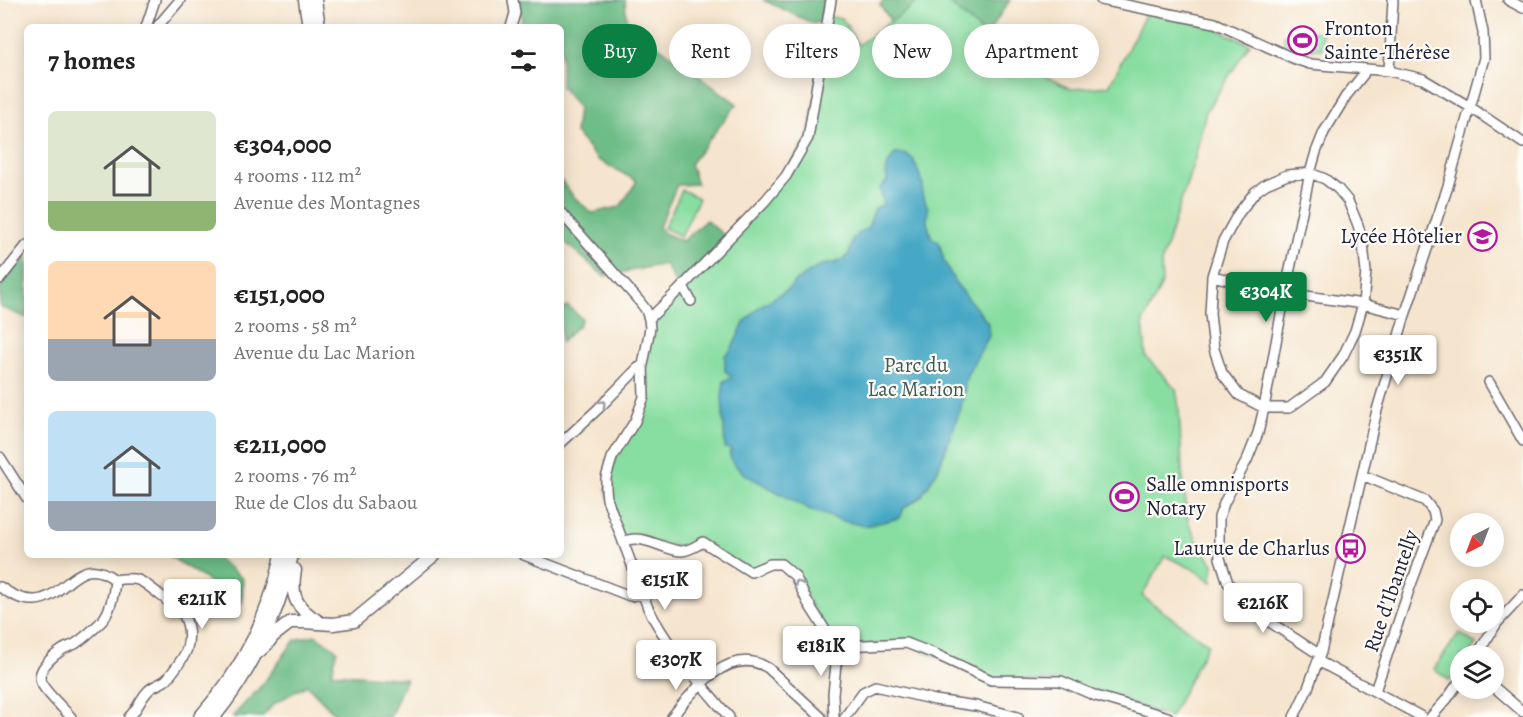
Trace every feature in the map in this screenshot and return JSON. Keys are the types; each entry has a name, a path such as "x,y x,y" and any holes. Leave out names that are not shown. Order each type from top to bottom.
{"main road":[{"path":"305,0 309,24"},
{"path":"315,0 319,24"},
{"path":"200,717 232,677 248,649 274,588 281,558"},
{"path":"213,717 242,679 258,652 279,601 291,558"},
{"path":"297,558 293,578 293,594 307,615 320,622"},
{"path":"258,652 291,622 333,624 354,621 430,558"}],"street":[{"path":"147,24 155,0"},
{"path":"513,0 515,13 513,24"},
{"path":"649,319 765,201 786,176 808,138 831,0"},
{"path":"1101,0 1215,23 1310,64 1389,71 1423,79 1523,143"},
{"path":"1389,71 1393,0"},
{"path":"1294,717 1319,657 1377,410 1405,315 1448,186 1484,58 1483,32 1476,0"},
{"path":"1508,0 1523,8"},
{"path":"159,24 174,2"},
{"path":"1365,69 1364,75 1346,96 1324,132 1316,152 1285,293 1258,433 1247,460 1225,501 1220,517 1218,541 1220,558 1228,583 1253,611 1314,651 1319,657 1375,692 1422,717"},
{"path":"1502,128 1523,138"},
{"path":"1310,173 1325,179 1338,189 1347,201 1358,225 1366,272 1363,304 1356,331 1343,356 1325,382 1289,408 1264,408 1239,394 1222,373 1214,349 1210,314 1212,276 1223,241 1238,214 1255,192 1266,184 1287,175 1310,173"},
{"path":"564,216 640,302 649,319 650,328 642,365 644,397 635,421 612,458 606,478 607,499 655,622 700,683 729,717"},
{"path":"0,279 24,249"},
{"path":"1212,276 1285,293 1363,304 1405,315"},
{"path":"683,286 691,301"},
{"path":"564,440 642,365"},
{"path":"1489,382 1523,441"},
{"path":"0,457 24,494"},
{"name":"Rue d'Ibantelly","path":"1362,475 1425,501 1433,511 1435,520 1375,692"},
{"path":"624,542 629,539 638,539 682,551 704,542 751,572 770,564 781,564 795,576 808,603 827,633 846,646 906,643 991,681 1061,681 1096,696 1168,717"},
{"path":"532,558 630,596 643,594"},
{"path":"0,587 20,598 35,601 45,598 75,576 96,570 115,580 129,578 140,580 181,610 186,619 189,634 187,650 168,679 150,688 136,711 129,717"},
{"path":"71,717 40,682 42,668 64,648 73,645 102,621 108,612 115,580"},
{"path":"1483,645 1497,622 1523,595"},
{"path":"834,717 833,694 836,664 846,646"},
{"path":"672,717 700,683 731,664 751,661 761,663 768,668 821,717"},
{"path":"845,717 863,692 875,686 935,700 976,706 1018,717"},
{"path":"1431,717 1450,695"},
{"path":"1504,696 1523,712"},
{"path":"976,706 975,712 978,717"}],"green space":[{"path":"517,0 625,0 628,24 582,24 582,78 657,78 657,45 669,54 669,78 702,78 737,104 690,164 697,184 677,185 659,227 664,233 683,241 706,220 728,239 679,290 665,264 604,276 564,242 564,184 574,197 592,213 620,207 637,181 598,160 575,133 578,108 564,91 564,24 519,24 522,18"},
{"path":"763,0 829,0 828,17 814,24"},
{"path":"884,0 920,0 891,22 880,5"},
{"name":"Parc du Lac Marion","path":"920,0 946,0 973,24 964,24 964,78 1048,78 1071,89 1109,86 1147,11 1212,27 1250,44 1206,111 1195,158 1161,263 1162,284 1143,322 1146,357 1176,389 1188,521 1196,539 1213,564 1212,582 1191,568 1165,556 1142,596 1208,644 1170,717 1061,681 991,680 906,643 846,646 827,633 795,576 781,564 751,572 704,543 691,549 637,539 623,542 606,489 618,449 641,409 649,319 765,201 808,138 818,78 860,78 860,44 872,35 872,78 952,78 952,24 887,24"},
{"path":"946,0 1010,0 994,24 973,24"},
{"name":"Parc du Lac Marion","path":"828,17 842,18 846,24 827,24"},
{"name":"Fronton Sainte-Thérèse","path":"1296,31 1322,32 1322,49 1295,48 1290,44 1284,44 1284,35 1291,35"},
{"path":"682,190 699,198 681,236 664,228"},
{"path":"24,258 24,317 0,307 0,285"},
{"path":"568,306 582,319 564,339 564,308"},
{"path":"173,558 217,558 243,579 242,603"},
{"path":"1459,633 1476,644 1475,645 1451,645"},
{"path":"315,635 337,650 332,673 406,679 390,717 338,717 307,685 275,703 262,717 232,717 262,685 295,640"},
{"path":"1450,646 1450,681 1434,669"}],"water":[{"path":"895,154 905,154 913,159 923,183 922,194 928,208 927,222 932,238 939,242 944,261 955,282 988,323 989,336 967,375 961,408 938,470 921,497 904,508 900,518 865,526 811,510 744,474 732,462 729,453 732,450 725,448 722,397 724,381 731,376 725,371 725,355 731,350 744,323 760,306 821,265 842,260 849,254 853,238 868,227 875,208 883,205 880,188 887,181 887,167"}],"place":[{"name":"Fronton Sainte-Thérèse","path":"1303,40"},
{"name":"Lycée Hôtelier","path":"1483,236"},
{"name":"Salle omnisports Notary","path":"1125,496"},
{"name":"Laurue de Charlus","path":"1351,548"}]}
